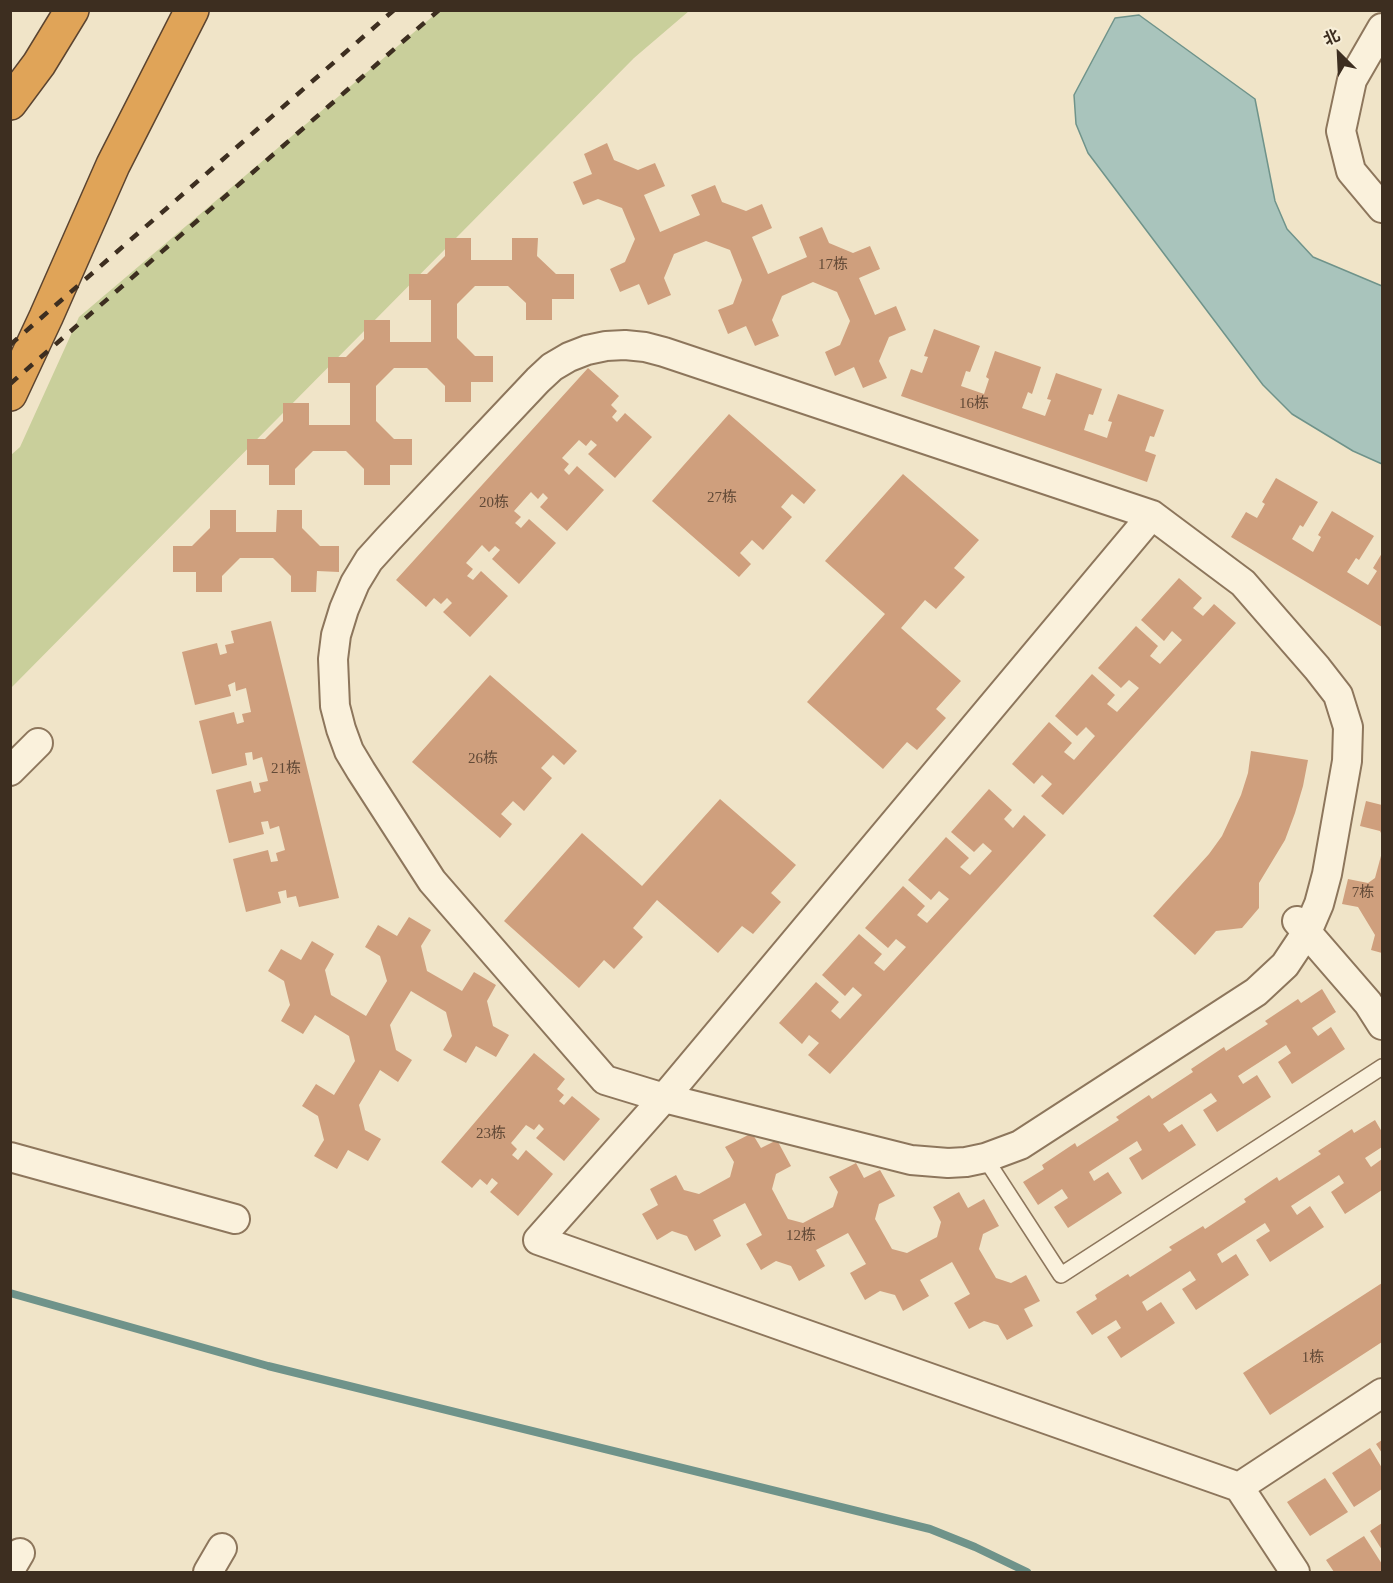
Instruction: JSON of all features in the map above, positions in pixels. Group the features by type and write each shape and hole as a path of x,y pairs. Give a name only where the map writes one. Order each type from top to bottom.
{"highway":[{"path":"10,103 39,64 72,10"},
{"path":"10,394 112,165 192,10"}],"street":[{"path":"1382,208 1351,171 1341,131 1352,80 1374,63 1383,28"},
{"path":"606,346 645,347 664,352 1152,515 1243,583 1338,695 1348,727 1347,761 1327,874 1319,904 1302,927 1285,965 1256,992 1020,1144 985,1158 948,1163 911,1160 664,1098 605,1080 432,881 349,751 335,706 333,659 336,635 344,609 355,583 369,560 552,367 569,357 606,346"},
{"path":"1152,515 664,1098 538,1240 1239,1487 1295,1572"},
{"path":"10,771 38,743"},
{"path":"1302,927 1368,1003 1383,1025"},
{"path":"10,1158 235,1219"},
{"path":"1239,1487 1383,1393"},
{"path":"208,1572 222,1548"}],"lane":[{"path":"985,1158 1061,1275 1383,1067"}],"green space":[{"path":"439,11 689,11 634,58 11,688 11,455 20,447 79,317"}],"water":[{"path":"1139,15 1255,99 1275,201 1287,229 1313,257 1382,286 1382,464 1353,451 1292,414 1263,385 1088,153 1076,124 1074,95 1115,18"}],"building":[{"path":"607,143 614,160 638,170 655,163 665,186 644,195 660,232 700,215 691,195 715,185 722,202 746,211 762,204 772,228 752,237 768,274 807,257 799,237 822,227 829,243 853,253 870,246 880,269 859,278 875,315 896,306 906,330 889,337 879,361 887,378 863,388 854,367 835,376 825,352 840,345 850,321 837,292 813,282 782,296 772,320 779,336 755,346 746,326 728,334 718,310 733,304 742,280 730,250 706,241 674,254 664,278 671,295 648,305 639,284 620,292 610,269 625,262 635,239 622,208 598,199 583,205 573,182 592,174 584,154"},
{"path":"445,238 471,238 471,260 512,260 512,238 538,238 537,256 556,274 574,274 574,299 552,299 552,320 526,320 526,303 508,286 475,286 457,304 457,338 475,356 493,356 493,382 471,382 471,402 445,402 445,386 427,368 394,368 376,386 376,421 394,439 412,439 412,465 390,465 390,485 364,485 364,469 346,451 313,451 295,469 295,485 269,485 269,465 247,465 247,439 265,439 283,421 283,403 309,403 309,425 350,425 350,383 328,383 328,357 346,357 364,339 364,320 390,320 390,342 431,342 431,300 409,300 409,274 427,274 445,256"},
{"path":"934,329 980,346 970,372 966,371 961,386 984,394 989,379 986,377 995,351 1041,367 1032,394 1028,392 1022,408 1045,416 1051,400 1047,399 1056,373 1102,389 1093,415 1089,414 1084,430 1107,438 1112,422 1108,421 1118,394 1164,410 1154,437 1150,436 1145,451 1156,455 1147,482 901,396 911,369 922,373 928,357 924,356"},
{"path":"588,368 619,396 611,405 617,411 612,417 617,422 625,413 652,437 615,478 588,454 597,445 591,440 586,446 579,440 562,458 569,464 564,470 569,475 577,466 604,490 567,531 540,507 548,498 543,493 538,499 531,492 514,511 521,517 515,523 521,528 529,519 556,543 519,584 492,559 500,550 495,546 489,552 482,545 466,563 473,569 467,576 473,580 481,571 508,596 470,637 443,612 452,603 447,598 441,604 434,598 426,607 396,580"},
{"path":"729,414 816,490 804,504 792,494 781,507 792,517 763,550 752,540 740,553 751,564 739,577 652,501"},
{"path":"903,474 979,540 954,568 965,577 936,609 925,600 901,628 961,681 936,709 946,718 917,750 907,742 883,769 807,702 885,614 825,561"},
{"path":"1276,478 1318,502 1303,527 1300,525 1292,539 1313,552 1321,537 1318,535 1332,511 1374,536 1359,560 1356,558 1347,572 1368,585 1377,571 1373,568 1382,553 1382,627 1231,537 1246,512 1257,518 1265,504 1262,502"},
{"path":"210,510 236,510 236,532 276,532 277,510 302,510 302,528 320,546 339,546 339,572 317,571 316,592 291,592 291,576 273,558 240,558 222,576 222,592 196,592 196,572 173,572 173,546 192,546 210,528"},
{"path":"1179,578 1202,598 1193,608 1203,616 1214,604 1236,623 1063,815 1041,796 1052,784 1042,775 1034,784 1012,764 1049,722 1072,743 1064,752 1074,760 1095,736 1086,727 1077,736 1055,716 1092,674 1115,695 1107,704 1117,712 1139,688 1129,680 1121,688 1098,668 1136,626 1158,646 1150,656 1160,664 1182,640 1172,631 1164,641 1141,620"},
{"path":"271,621 339,898 299,907 296,896 287,898 286,890 278,892 281,903 246,912 233,859 268,850 271,862 278,861 276,853 285,850 279,826 270,829 268,821 261,822 264,834 229,843 216,790 251,781 254,793 261,791 259,783 268,781 262,757 253,760 252,752 245,753 247,765 212,774 199,721 234,712 237,724 244,722 242,714 251,712 246,688 236,691 235,682 228,685 231,696 195,705 182,652 217,643 220,655 227,653 225,645 234,643 231,631"},
{"path":"490,675 577,751 564,765 553,755 541,768 552,778 524,811 513,801 501,814 512,824 500,838 412,762"},
{"path":"1251,751 1308,760 1303,786 1285,840 1259,883 1259,908 1242,928 1216,931 1195,955 1153,916 1209,854 1222,836 1241,795 1248,773"},
{"path":"989,789 1012,810 1004,819 1013,828 1024,815 1046,835 830,1074 808,1055 819,1043 809,1035 802,1044 779,1023 816,982 839,1002 831,1011 840,1019 862,995 853,987 845,996 822,975 859,934 882,954 874,963 884,971 906,947 896,939 888,948 865,928 903,886 925,906 917,915 927,923 949,899 939,891 931,900 908,880 946,837 969,858 960,867 970,875 992,851 983,843 974,852 951,832"},
{"path":"720,799 796,865 771,893 781,902 753,934 742,926 718,953 657,900 633,928 643,937 614,969 604,960 579,988 504,921 582,833 642,886"},
{"path":"1366,801 1382,805 1382,835 1380,831 1360,826"},
{"path":"1382,852 1382,953 1371,950 1375,935 1358,907 1342,904 1348,879 1368,883 1375,878"},
{"path":"409,917 431,930 421,946 427,971 462,991 474,972 496,985 487,1001 493,1026 509,1035 496,1057 476,1046 466,1063 443,1050 452,1036 446,1012 411,991 390,1025 396,1050 412,1060 398,1082 380,1070 359,1105 365,1130 381,1139 368,1161 348,1150 337,1169 314,1156 324,1140 318,1116 302,1106 316,1084 334,1095 355,1061 349,1036 315,1015 303,1034 281,1021 290,1005 284,981 268,971 281,949 301,960 312,941 334,954 325,970 331,995 366,1016 387,981 380,956 365,947 378,925 397,936"},
{"path":"1322,989 1336,1012 1312,1028 1318,1036 1331,1027 1345,1049 1292,1084 1278,1062 1291,1053 1286,1045 1238,1076 1243,1084 1257,1075 1271,1097 1217,1132 1203,1110 1217,1101 1211,1093 1163,1124 1169,1132 1182,1124 1196,1145 1142,1180 1129,1158 1142,1150 1137,1141 1089,1172 1094,1181 1108,1172 1122,1193 1068,1228 1054,1207 1068,1198 1062,1189 1038,1205 1023,1182 1044,1169 1042,1165 1075,1143 1077,1147 1119,1120 1116,1117 1149,1095 1152,1099 1193,1072 1191,1069 1224,1047 1226,1051 1268,1024 1265,1021 1298,999 1301,1003"},
{"path":"534,1053 565,1079 557,1089 564,1095 559,1101 564,1105 572,1096 600,1119 564,1161 536,1138 544,1129 539,1124 534,1130 526,1125 511,1143 517,1149 512,1155 518,1160 526,1150 553,1174 518,1216 490,1192 498,1183 492,1178 487,1185 480,1179 472,1188 441,1162"},
{"path":"1375,1120 1382,1132 1382,1147 1365,1158 1371,1167 1382,1159 1382,1190 1345,1214 1331,1192 1344,1183 1339,1175 1291,1206 1297,1215 1310,1206 1324,1227 1270,1262 1256,1240 1270,1231 1265,1223 1217,1254 1222,1263 1236,1254 1249,1275 1196,1310 1182,1289 1196,1280 1190,1271 1142,1302 1147,1311 1161,1302 1175,1323 1121,1358 1107,1337 1121,1328 1116,1320 1092,1335 1076,1312 1097,1299 1095,1295 1128,1274 1130,1277 1172,1250 1169,1247 1203,1226 1205,1229 1246,1202 1244,1199 1277,1177 1279,1181 1321,1154 1318,1151 1352,1129 1354,1133"},
{"path":"752,1133 761,1148 777,1140 791,1166 776,1174 772,1189 788,1219 803,1223 833,1207 838,1192 829,1177 856,1163 864,1178 880,1170 895,1196 879,1204 875,1219 892,1249 907,1253 937,1237 941,1222 933,1207 959,1192 968,1208 984,1199 999,1226 983,1234 979,1249 996,1278 1011,1283 1026,1275 1040,1301 1024,1309 1033,1326 1007,1340 998,1325 984,1321 969,1329 954,1303 970,1294 952,1262 920,1280 929,1296 903,1311 895,1295 880,1291 865,1300 850,1273 866,1264 848,1233 816,1250 825,1266 799,1281 791,1266 776,1261 761,1270 746,1244 762,1235 745,1203 713,1220 721,1236 695,1251 687,1236 672,1231 657,1240 642,1214 658,1205 650,1189 676,1175 684,1190 699,1194 730,1177 734,1162 725,1147"},
{"path":"1382,1283 1382,1342 1270,1415 1243,1373"},
{"path":"1382,1440 1382,1453 1376,1444"},
{"path":"1370,1448 1382,1468 1382,1489 1354,1507 1332,1473"},
{"path":"1325,1478 1348,1512 1310,1536 1287,1502"},
{"path":"1382,1523 1382,1550 1370,1531"},
{"path":"1364,1536 1382,1564 1382,1572 1334,1572 1326,1560"}],"waterway":[{"path":"10,1293 268,1366 930,1529 1027,1572"}],"railway":[{"path":"10,345 394,10"},
{"path":"10,384 439,10"}]}
